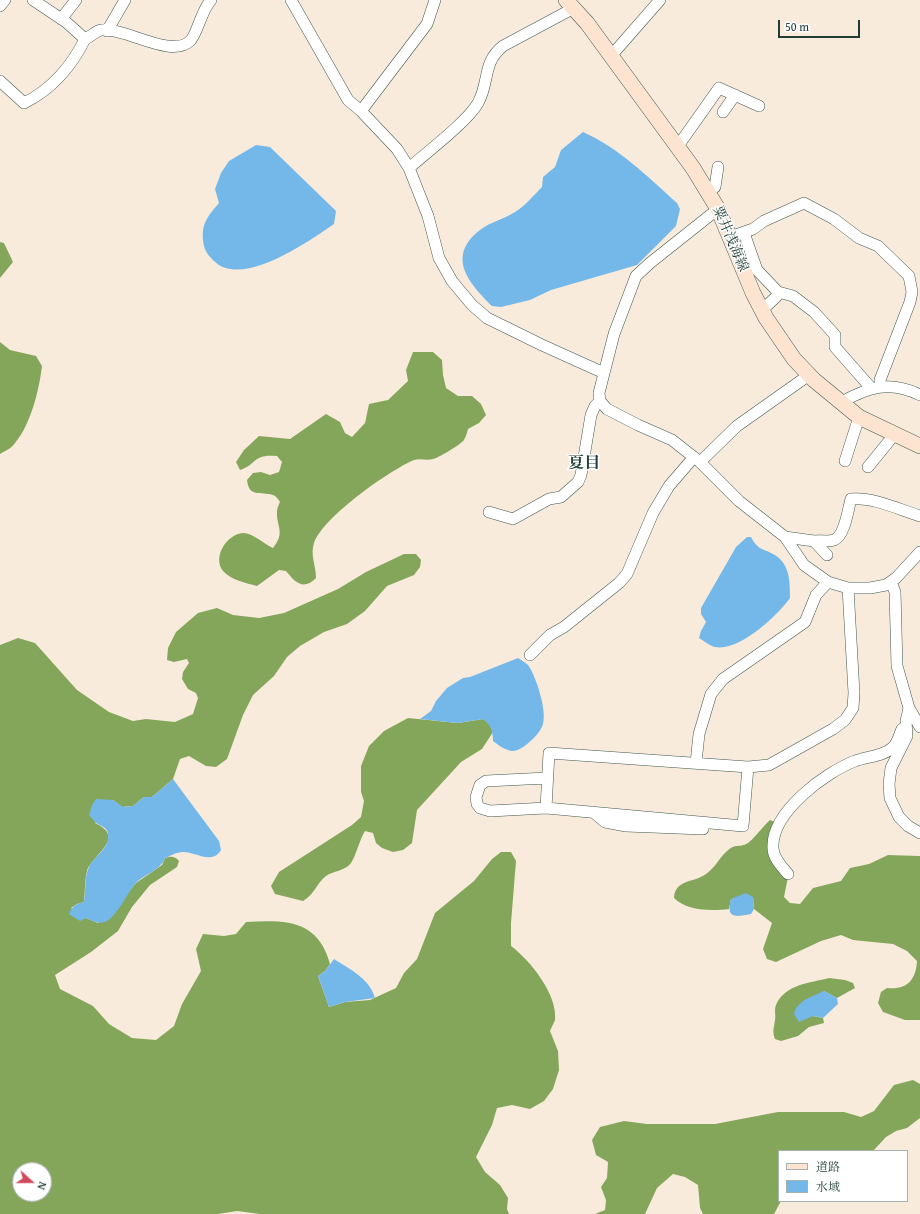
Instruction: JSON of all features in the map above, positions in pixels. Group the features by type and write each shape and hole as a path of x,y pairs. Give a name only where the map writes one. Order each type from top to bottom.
{"main road":[{"name":"粟井浅海線","path":"570,4 587,23 678,146 708,191 718,209 737,235 762,310 779,339 809,375 840,403 859,417 894,435 920,446"}],"street":[{"path":"0,6 5,0"},
{"path":"34,0 61,18 85,39"},
{"path":"61,18 76,0"},
{"path":"107,31 124,0"},
{"path":"0,81 24,103 38,97 54,83 79,51 85,39 100,30 172,47 182,46 191,40 201,15 211,0"},
{"path":"290,0 348,100 361,111 397,148 409,168 428,216 439,258 452,281 472,306 487,318 604,373"},
{"path":"361,111 427,24 436,0"},
{"path":"611,56 660,0"},
{"path":"409,168 467,116 478,103 482,93 489,63 494,53 570,4"},
{"path":"678,146 719,88 759,106"},
{"path":"723,112 735,95"},
{"path":"708,191 715,187 718,167"},
{"path":"804,204 834,219 859,238 878,246 909,276 912,292 910,302 876,387 835,347 835,335 814,312 793,296 778,292 757,270 737,235 764,221 804,204"},
{"path":"718,209 650,263 636,276 614,334 599,393 600,402 607,409 638,426 672,440 697,460 740,501 785,537 804,565 828,582 848,588 870,588 886,585 891,582 920,552"},
{"path":"762,310 776,297 778,292"},
{"path":"530,655 550,635 564,627 619,583 627,574 653,514 669,486 737,426 809,375"},
{"path":"840,403 861,391 876,387 906,388 920,395"},
{"path":"489,512 513,519 549,499 561,497 578,482 581,475 591,415 595,406 600,402"},
{"path":"845,461 859,417"},
{"path":"868,467 894,435"},
{"path":"785,537 814,540 834,540 839,536 846,522 850,498 871,500 920,516"},
{"path":"814,540 826,555"},
{"path":"696,763 699,734 711,694 723,679 805,622 816,595 828,582"},
{"path":"891,582 895,592 897,666 909,708 920,728"},
{"path":"546,808 549,753 748,767 769,765 786,757 833,729 845,720 853,708 854,694 848,588"},
{"path":"788,874 778,863 773,849 774,834 781,820 792,806 814,785 836,770 856,760 882,754 893,748 906,721 909,708"},
{"path":"906,721 907,736 891,768 889,784 890,798 899,817 908,826 920,834"},
{"path":"547,778 486,781 480,785 476,797 477,804 480,808 490,812 546,808 743,826 748,767"}],"green space":[{"path":"0,242 4,243 13,262 0,278"},
{"path":"0,342 10,350 36,356 42,366 39,385 26,426 14,445 0,454"},
{"path":"413,352 433,352 442,360 446,388 458,396 472,396 481,404 486,415 479,423 468,429 462,442 431,460 416,459 403,465 358,496 330,520 320,532 314,543 313,556 316,578 311,582 307,584 300,584 286,571 279,570 257,586 239,581 226,574 220,565 219,559 223,547 232,537 237,534 247,533 273,548 279,538 280,533 277,511 280,502 273,495 253,492 248,486 247,480 253,473 261,472 270,475 279,472 282,462 277,456 263,456 246,468 240,470 236,462 244,450 259,436 290,439 326,414 340,422 345,433 352,437 365,423 369,404 388,400 408,381 406,370"},
{"path":"404,554 416,554 421,560 420,567 414,575 387,586 365,611 347,624 324,632 300,646 287,657 274,676 253,695 243,715 227,759 216,767 206,766 189,756 180,759 173,779 152,797 144,797 133,806 122,807 113,800 95,823 104,829 108,834 108,840 87,871 84,902 71,908 86,918 98,923 121,905 125,896 136,883 162,865 165,858 173,857 179,861 177,867 150,885 132,907 118,931 91,952 55,975 60,989 93,1006 109,1024 132,1038 156,1040 174,1026 182,1004 201,971 196,949 203,934 224,936 236,934 246,922 274,921 298,925 308,930 317,938 325,949 330,964 325,971 318,976 329,1007 345,1002 370,1000 396,988 404,973 417,959 435,913 474,881 492,859 501,852 511,852 516,861 511,923 511,946 534,969 552,1000 555,1010 555,1020 550,1031 558,1051 559,1070 553,1089 544,1101 530,1109 512,1105 497,1108 492,1125 476,1157 485,1172 500,1185 508,1198 507,1209 509,1214 260,1214 237,1211 218,1214 0,1214 0,645 18,638 35,643 77,690 109,712 133,721 146,719 175,722 193,714 198,698 196,693 188,689 182,679 183,672 189,663 187,659 174,662 167,660 168,648 176,632 198,613 217,608 233,615 259,618 284,613 338,589 366,572"},
{"path":"408,718 458,723 483,719 490,724 493,732 482,749 461,762 417,810 412,843 403,850 393,852 382,848 376,843 373,833 365,831 351,863 346,868 326,876 313,892 303,901 275,894 271,886 279,872 352,825 361,817 364,801 361,792 361,766 369,746 384,731"},
{"path":"770,820 780,824 774,850 788,877 784,897 790,903 800,904 813,888 841,881 850,868 869,864 888,855 920,856 920,1020 905,1020 883,1012 878,1003 881,992 887,988 905,985 915,974 917,961 907,951 893,944 853,940 841,935 821,941 776,962 767,959 763,949 772,923 754,909 753,897 731,899 729,909 715,910 692,908 674,898 675,892 681,884 706,874 727,851 735,846 748,843"},
{"path":"829,978 845,980 853,983 855,988 837,998 824,991 813,1016 823,1018 824,1023 809,1027 798,1036 781,1041 775,1039 773,1032 775,1008 780,998 785,993 806,983"},
{"path":"913,1080 920,1084 920,1118 907,1128 896,1131 886,1137 874,1150 778,1150 778,1202 780,1202 774,1214 703,1214 700,1208 698,1185 685,1177 673,1174 657,1188 645,1214 595,1214 605,1210 606,1200 601,1187 607,1178 608,1162 596,1155 592,1140 600,1127 624,1121 647,1124 715,1124 778,1112 844,1112 861,1117 874,1111 894,1085"}],"water":[{"path":"583,132 621,154 677,203 680,209 676,226 637,265 551,290 530,300 501,307 492,306 469,279 463,260 464,250 470,240 480,230 522,207 542,187 543,177 555,167 561,150"},
{"path":"256,145 270,147 336,211 334,224 292,251 258,266 241,269 226,268 214,261 207,253 203,239 205,223 207,218 219,203 215,189 221,173 229,161"},
{"path":"747,537 751,537 758,547 773,554 783,562 788,573 790,598 777,614 757,631 735,644 725,647 715,647 699,638 706,622 701,614 701,608 736,547"},
{"path":"518,658 528,665 531,670 540,693 544,718 542,728 526,745 512,751 495,743 493,741 491,728 483,719 458,723 420,719 431,711 436,701 447,688 463,678 470,677"},
{"path":"173,779 219,841 221,850 213,857 204,857 183,852 176,853 165,858 156,869 135,884 119,909 107,921 102,923 86,918 80,921 69,914 71,909 84,902 88,869 105,847 108,839 106,829 95,822 89,815 92,805 96,799 113,800 123,807 133,806 144,797 152,797"},
{"path":"746,893 753,897 754,909 751,914 740,916 733,915 730,910 731,899"},
{"path":"334,959 359,975 369,985 375,998 345,1002 329,1007 318,976 325,971"},
{"path":"824,991 837,998 838,1004 823,1018 813,1016 799,1022 794,1014 799,1005"}],"district":[{"name":"夏目","path":"584,464"}]}
